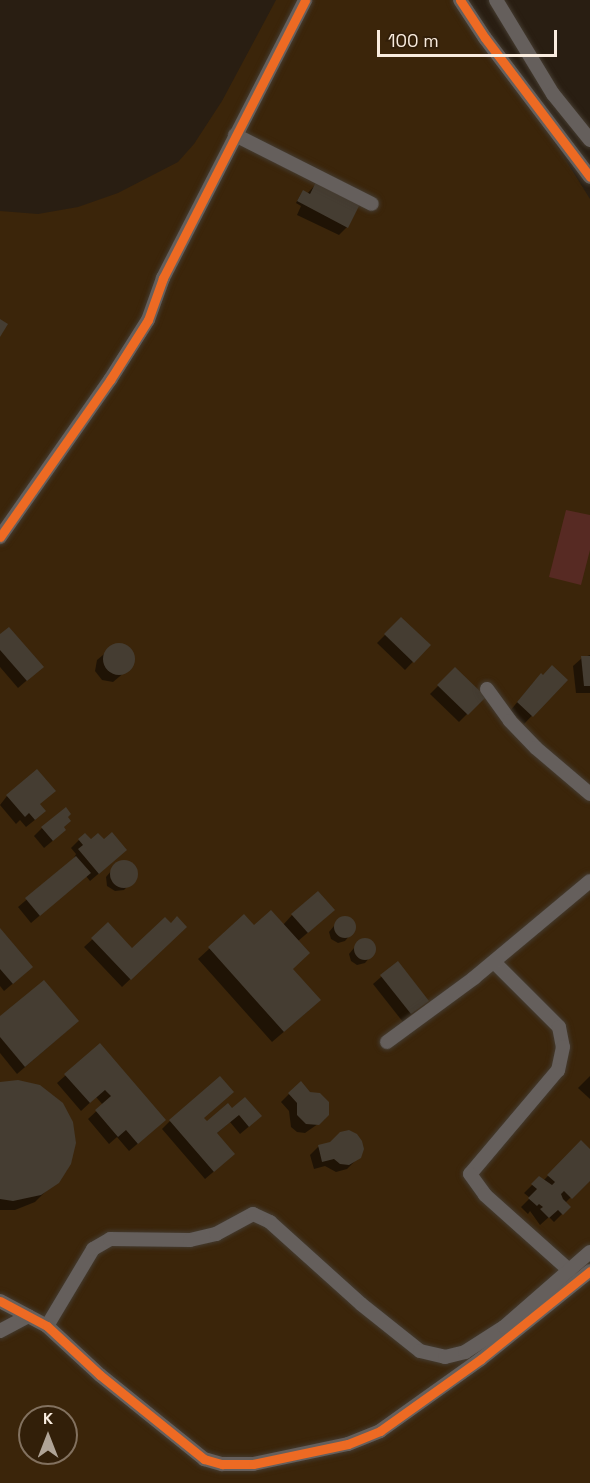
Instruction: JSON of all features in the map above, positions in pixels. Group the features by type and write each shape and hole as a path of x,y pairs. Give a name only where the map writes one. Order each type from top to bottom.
{"street":[{"path":"0,537 110,380 148,320 163,278 305,0"},
{"path":"460,0 485,38 590,177"},
{"path":"496,0 553,94 590,140"},
{"path":"235,135 372,204"},
{"path":"486,689 510,721 536,748 590,795"},
{"path":"387,1042 494,962 590,881"},
{"path":"494,962 559,1027 563,1047 558,1070 470,1174 485,1194 569,1270"},
{"path":"47,1326 93,1249 110,1239 190,1240 216,1234 253,1214 270,1222 361,1304 420,1351 445,1357 465,1352 504,1327 590,1251"},
{"path":"0,1301 47,1326 100,1375 204,1459 222,1464 253,1464 348,1444 380,1431 482,1359 590,1271"},
{"path":"0,1331 28,1316"}],"shaded area":[{"path":"276,0 466,0 590,199 590,1483 0,1483 0,211 38,214 78,207 118,193 178,162 194,144 222,101"},
{"path":"566,510 590,515 590,550 581,585 549,577"}],"building":[{"path":"316,182 360,204 348,228 297,201 303,190 310,194"},
{"path":"0,319 8,324 0,337"},
{"path":"401,617 431,645 414,663 384,634"},
{"path":"9,627 44,667 27,681 0,650 0,634"},
{"path":"119,643 130,648 135,659 130,670 119,675 108,670 103,659 108,648"},
{"path":"581,656 590,656 590,686 584,686"},
{"path":"552,665 568,680 533,717 517,702 541,673 543,675"},
{"path":"455,667 486,697 468,715 437,685"},
{"path":"37,769 56,791 40,804 46,811 35,820 29,813 25,817 6,795"},
{"path":"66,807 71,814 68,817 71,821 64,827 66,830 53,841 41,827"},
{"path":"112,832 127,850 99,874 78,849 83,845 78,839 85,833 91,839 98,833 104,839"},
{"path":"76,856 91,873 40,916 25,898"},
{"path":"124,860 134,864 138,874 134,884 124,888 114,884 110,874 114,864"},
{"path":"318,891 335,910 308,933 291,914"},
{"path":"271,910 310,953 293,969 321,1000 284,1032 208,947 244,914 254,925"},
{"path":"177,916 187,927 131,980 91,938 108,922 132,948 165,917 171,923"},
{"path":"341,916 349,916 356,923 356,931 349,938 341,938 334,931 334,923"},
{"path":"0,928 33,967 13,984 0,969"},
{"path":"361,938 369,938 376,945 376,953 369,960 361,960 354,953 354,945"},
{"path":"398,961 429,1001 411,1014 380,975"},
{"path":"44,980 79,1021 25,1067 0,1037 0,1016"},
{"path":"100,1043 166,1120 138,1144 126,1130 118,1137 95,1110 111,1096 105,1090 90,1103 64,1074"},
{"path":"220,1076 234,1092 204,1118 207,1121 228,1103 232,1108 245,1097 262,1116 249,1127 239,1115 217,1133 235,1154 214,1172 169,1120"},
{"path":"18,1080 40,1085 63,1103 73,1122 76,1143 71,1164 59,1183 41,1195 13,1201 0,1199 0,1082"},
{"path":"301,1081 310,1092 320,1093 329,1102 329,1115 319,1125 306,1124 297,1115 297,1103 288,1093"},
{"path":"349,1130 357,1134 362,1141 364,1149 361,1158 349,1165 340,1164 334,1159 322,1162 318,1145 330,1142 340,1132"},
{"path":"581,1140 590,1149 590,1181 572,1199 564,1191 561,1194 563,1199 571,1207 563,1215 558,1210 549,1218 540,1209 543,1207 539,1204 537,1206 528,1198 537,1189 531,1184 539,1176 552,1185 555,1182 547,1175"}],"cycle path":[{"path":"0,537 110,380 148,320 163,278 305,0"},
{"path":"460,0 485,38 590,177"},
{"path":"0,1301 47,1326 100,1375 204,1459 222,1464 253,1464 348,1444 380,1431 481,1359 590,1271"}]}
